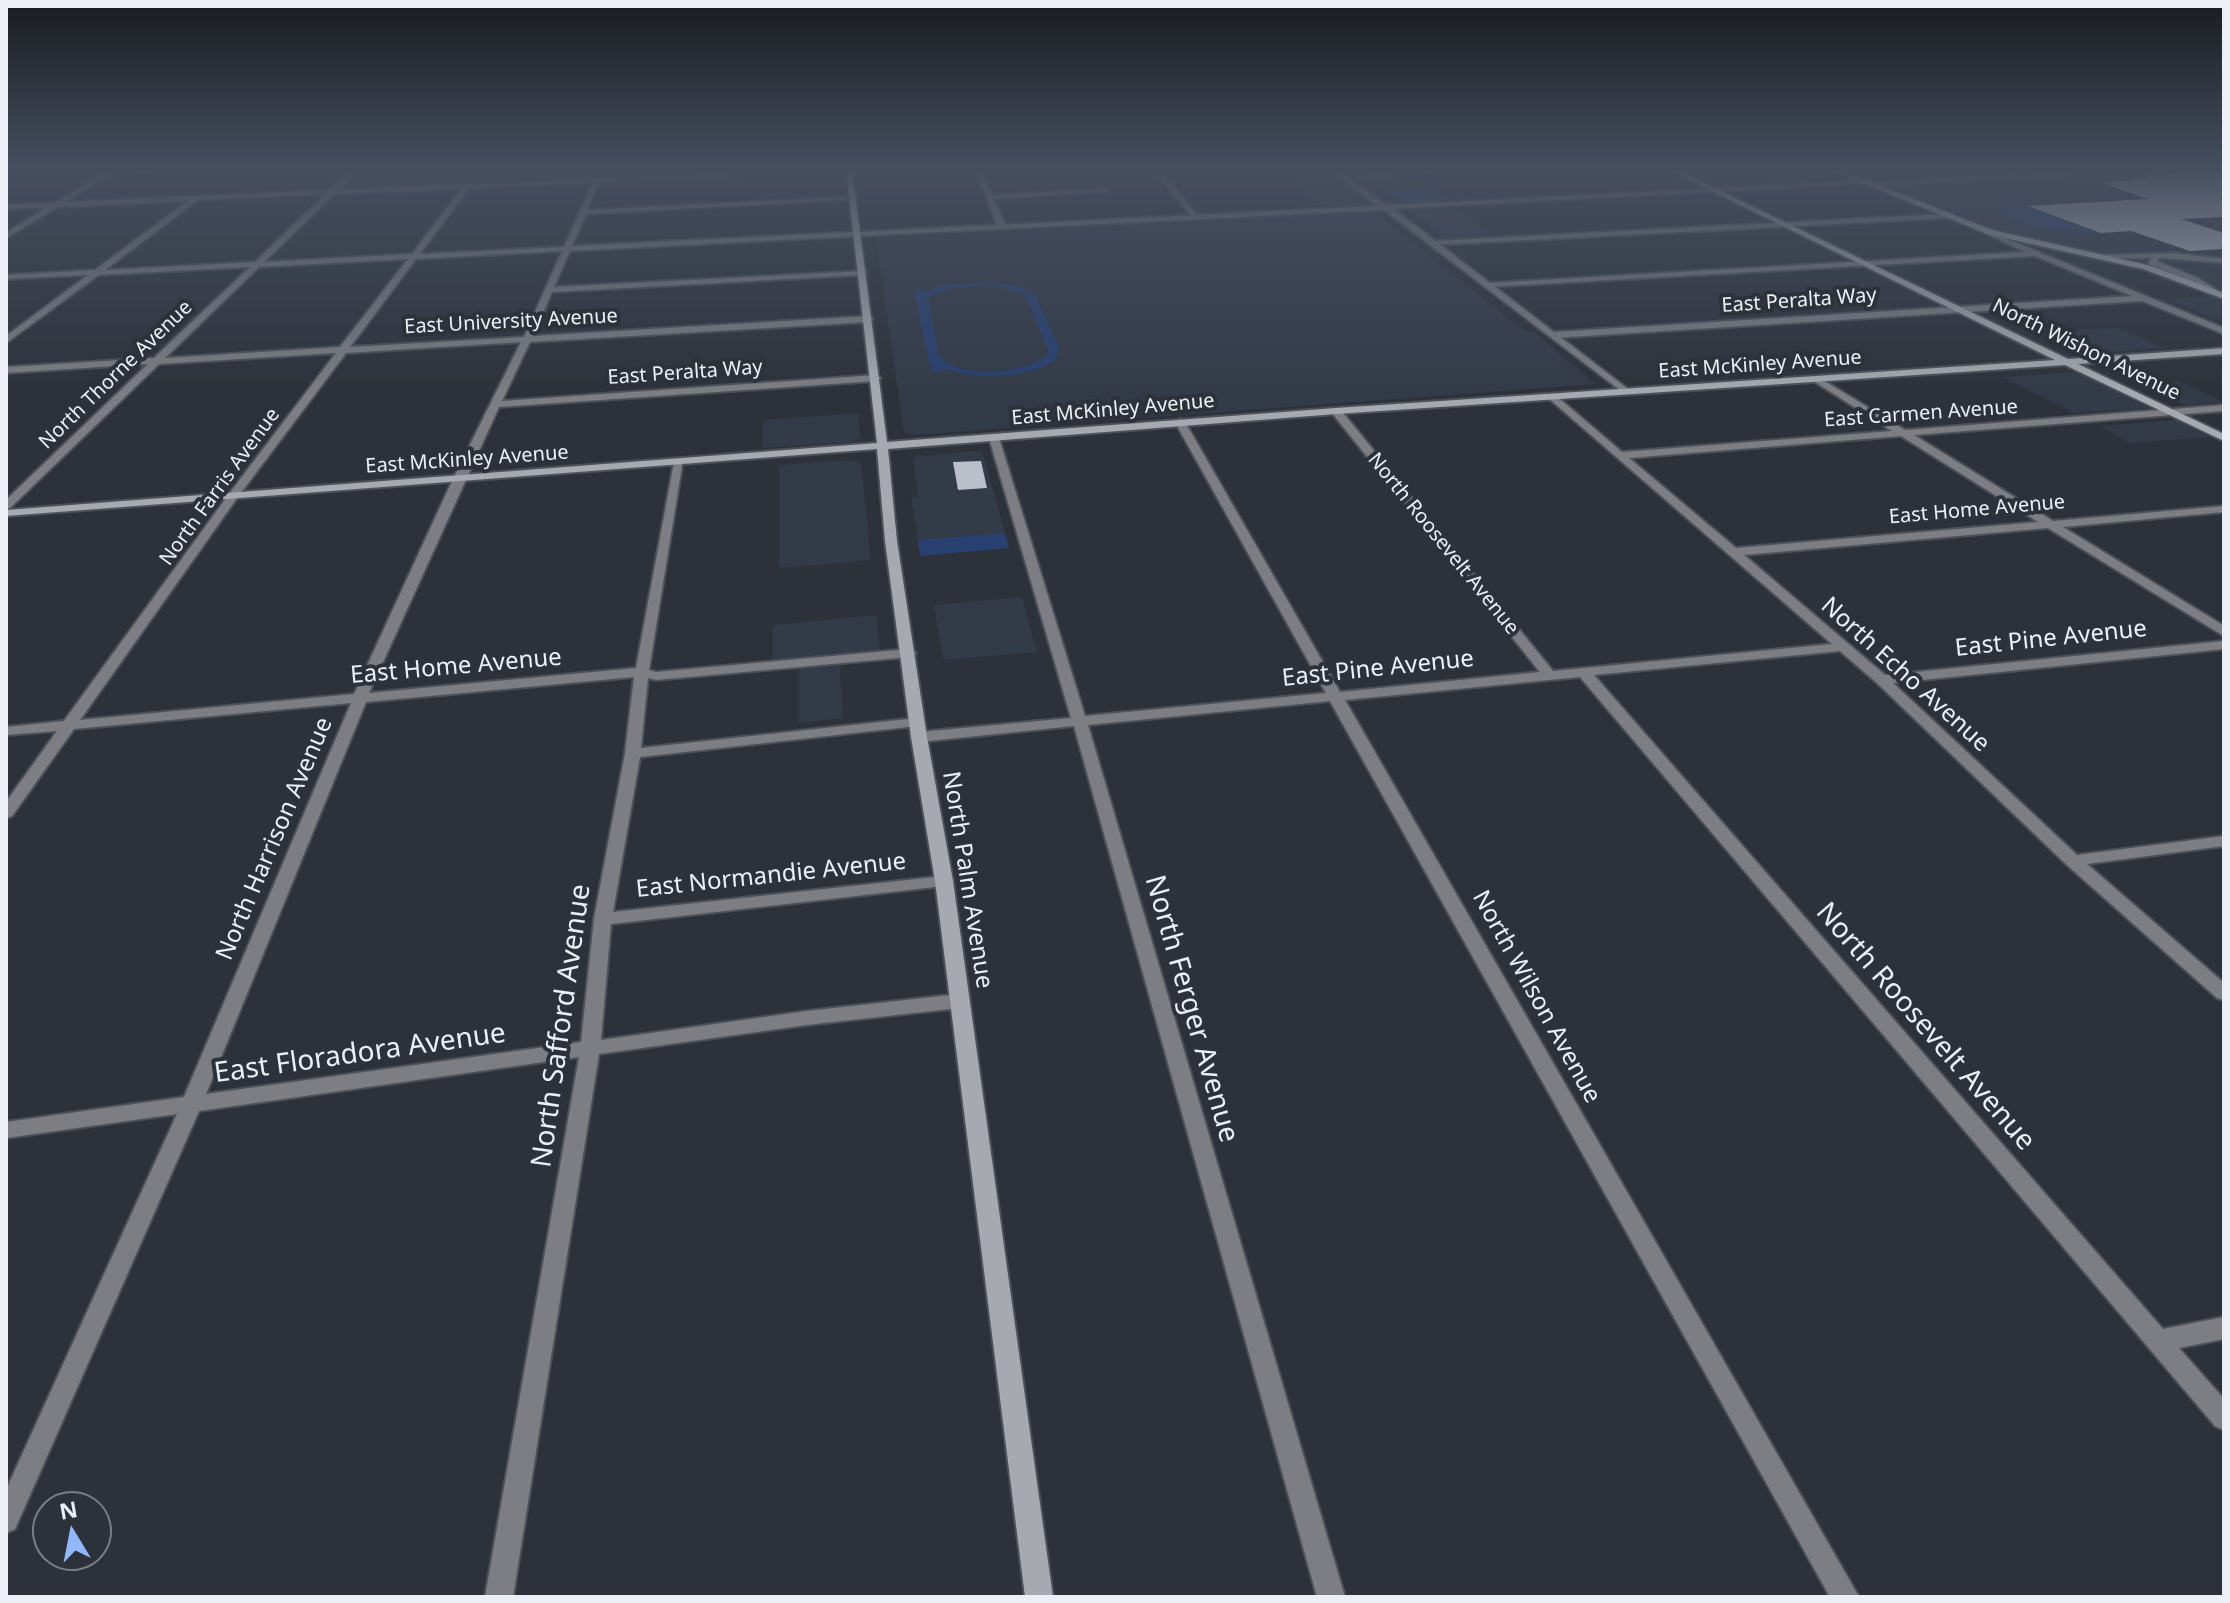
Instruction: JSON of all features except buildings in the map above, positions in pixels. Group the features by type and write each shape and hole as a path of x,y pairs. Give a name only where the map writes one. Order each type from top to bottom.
{"main road":[{"name":"North Palm Avenue","path":"859,245 891,541 918,730 944,881 1039,1597"},
{"name":"North Wishon Avenue","path":"1828,245 2224,438"},
{"path":"2047,245 2145,267 2224,296"},
{"name":"East McKinley Avenue","path":"6,513 1180,422 2224,351"}],"street":[{"path":"6,340 134,245"},
{"name":"North Thorne Avenue","path":"6,506 277,245"},
{"name":"North Farris Avenue","path":"6,813 233,496 424,245"},
{"name":"North Harrison Avenue","path":"6,1520 191,1106 360,698 570,245"},
{"path":"6,277 649,245"},
{"path":"1436,245 1625,391"},
{"path":"2013,245 2224,331"},
{"path":"1488,285 2035,254"},
{"path":"2101,257 2192,257 2224,261"},
{"path":"2192,257 2151,260 2214,292"},
{"path":"548,290 863,273"},
{"name":"East Peralta Way","path":"1553,335 2144,298"},
{"name":"East University Avenue","path":"6,370 869,319"},
{"name":"East Peralta Way","path":"496,404 876,378"},
{"path":"1818,380 2224,632"},
{"name":"North Echo Avenue","path":"1551,396 1882,680 2073,861 2224,993"},
{"name":"East Carmen Avenue","path":"1620,455 2224,408"},
{"name":"North Roosevelt Avenue","path":"1336,411 1550,676"},
{"name":"North Wilson Avenue","path":"1180,422 1845,1597"},
{"name":"North Ferger Avenue","path":"994,438 1080,723 1331,1597"},
{"name":"North Safford Avenue","path":"499,1597 590,1050 603,919 679,462"},
{"name":"East Home Avenue","path":"1734,552 2224,509"},
{"name":"East Pine Avenue","path":"1882,680 2224,645"},
{"name":"East Pine Avenue","path":"633,753 918,730 1080,723 1843,647"},
{"name":"East Home Avenue","path":"6,731 642,672 656,676 909,653"},
{"name":"North Roosevelt Avenue","path":"1584,673 2224,1418"},
{"path":"2073,861 2224,841"},
{"name":"East Normandie Avenue","path":"603,919 944,881"},
{"name":"East Floradora Avenue","path":"6,1130 807,1018 959,1001"},
{"path":"2159,1341 2224,1328"}],"shaded area":[{"path":"877,245 1416,245 1525,332 1534,332 1596,384 913,435 904,433"},
{"path":"2065,245 2224,245 2224,290 2130,258"},
{"path":"980,282 1014,285 1035,294 1059,348 1055,360 1043,367 1000,376 942,368 942,372 931,372 914,290 924,289 925,292 945,285","holes":["995,285 1025,295 1048,349 1047,355 1024,367 992,372 960,368 939,355 928,298 950,288"]},
{"path":"2224,298 2224,322 2166,299"},
{"path":"2119,328 2164,348 2108,352 2065,331"},
{"path":"2131,366 2167,382 2181,382 2224,402 2184,405 2106,368"},
{"path":"2076,372 2149,408 2074,413 2003,377"},
{"path":"858,413 860,438 852,442 762,448 763,420"},
{"path":"2176,420 2209,437 2130,443 2099,426"},
{"path":"982,450 1005,533 918,540 911,498 918,497 913,457"},
{"path":"852,460 861,463 871,560 779,568 779,465"},
{"path":"1005,533 1009,548 920,556 918,540"},
{"path":"1022,597 1037,652 943,660 934,605"},
{"path":"876,615 880,650 773,660 773,625"},
{"path":"840,665 843,718 799,723 799,669"}]}
